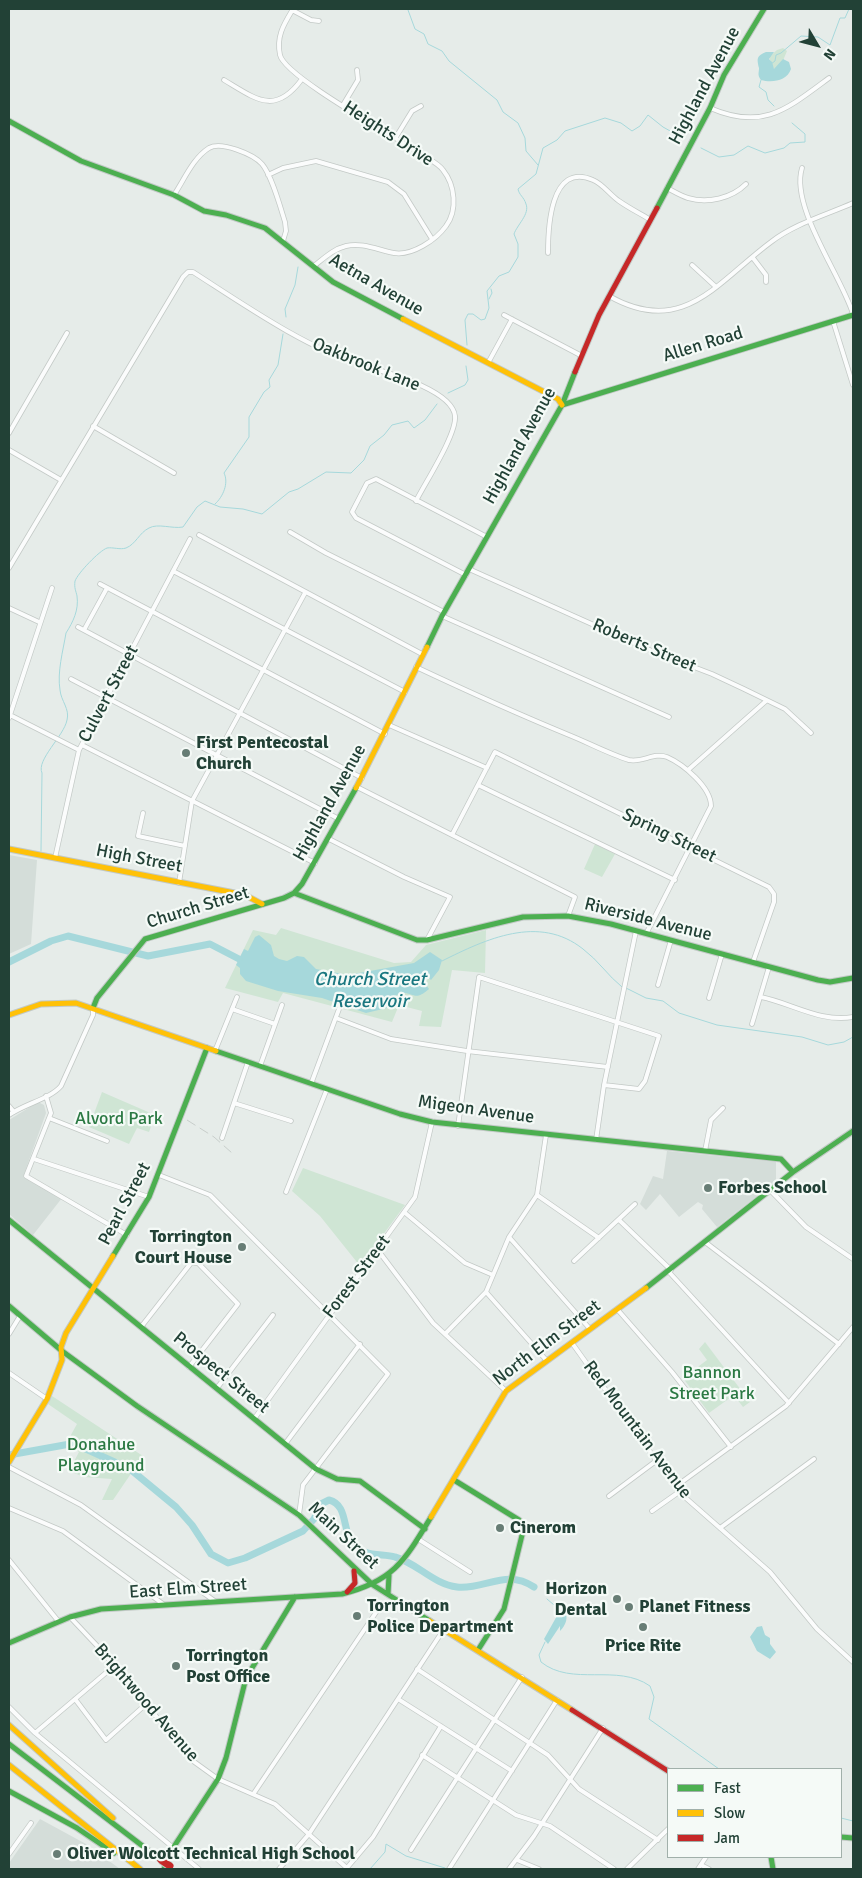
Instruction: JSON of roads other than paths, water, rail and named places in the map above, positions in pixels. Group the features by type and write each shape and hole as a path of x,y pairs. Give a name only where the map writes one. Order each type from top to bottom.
{"main road":[{"name":"Highland Avenue","path":"294,893 315,863 340,819 385,734 422,654 443,614 562,405 609,296 710,108 724,75 764,9"},
{"name":"Aetna Avenue","path":"9,122 81,161 174,195 204,211 254,223 283,240 333,282 558,399 562,405"},
{"name":"Allen Road","path":"562,405 853,314"},
{"name":"High Street","path":"9,849 245,895 254,898 262,904"},
{"name":"Riverside Avenue","path":"294,893 407,937 427,940 523,917 568,916 589,918 830,982 853,978"},
{"name":"Church Street","path":"93,1008 97,998 145,939 294,893"},
{"name":"Migeon Avenue","path":"9,1015 24,1007 47,1003 76,1003 328,1090 432,1122 781,1159 794,1172"},
{"name":"Pearl Street","path":"9,1461 47,1399 62,1360 64,1339 150,1197 207,1048"},
{"path":"794,1172 853,1131"},
{"name":"North Elm Street","path":"373,1585 398,1568 407,1556 425,1529 494,1407 506,1390 670,1271 794,1172"},
{"name":"Prospect Street","path":"9,1220 316,1469 337,1479 360,1481 425,1529"},
{"name":"Main Street","path":"9,1306 62,1351 137,1406 300,1515 354,1571 373,1585 603,1728 667,1770"},
{"path":"454,1480 520,1520 523,1524 523,1535 504,1609 478,1650"},
{"path":"342,1594 355,1584 356,1577 354,1571"},
{"path":"388,1594 389,1575"},
{"name":"East Elm Street","path":"9,1643 70,1617 101,1609 342,1594 373,1585"},
{"path":"169,1868 173,1848 218,1779 226,1758 246,1678 294,1597"},
{"path":"9,1725 141,1844"},
{"path":"9,1744 141,1844 169,1868"},
{"path":"9,1765 139,1869"},
{"path":"9,1791 77,1828 139,1869"}],"street":[{"path":"292,10 319,22"},
{"name":"Heights Drive","path":"292,10 280,30 280,56 287,67 302,79 396,137 442,169 452,187 454,206 446,226 432,239 414,251 396,254 372,247 346,246 329,254 314,266"},
{"path":"343,105 358,80 358,70"},
{"path":"710,108 736,117 760,118 790,107 828,78"},
{"path":"224,80 256,100 265,102 279,101 294,90 302,79"},
{"path":"396,137 412,111 421,106"},
{"path":"174,195 197,159 210,148 222,145 236,149 262,163 285,222 286,231 283,240"},
{"path":"268,175 283,168 316,161 388,182 404,194 432,239"},
{"path":"802,168 799,182 811,222 853,314"},
{"path":"548,253 554,199 560,188 572,179 592,179 619,201 649,219"},
{"path":"667,188 688,198 702,199 736,194 746,184"},
{"path":"609,296 643,310 667,310 684,307 697,302 771,242 853,203"},
{"path":"753,258 766,275 766,282"},
{"path":"692,265 716,287"},
{"name":"Oakbrook Lane","path":"93,426 182,277 188,272 193,272 326,352 410,381 447,400 456,415 454,429 416,501"},
{"path":"504,315 582,356"},
{"path":"488,363 512,319"},
{"path":"833,321 853,385"},
{"path":"9,432 68,333"},
{"path":"9,568 93,426 174,473"},
{"path":"9,450 61,480"},
{"name":"Roberts Street","path":"416,501 376,479 367,483 352,512 356,518 468,572 652,651 712,674 785,709 811,733"},
{"path":"416,501 487,537"},
{"path":"290,532 326,553 443,614 669,717"},
{"path":"199,534 304,593 422,654"},
{"name":"Culvert Street","path":"55,858 79,750 190,539"},
{"path":"173,571 284,631 405,692"},
{"path":"100,584 385,734"},
{"path":"52,588 39,622 9,717 79,750"},
{"path":"84,630 107,588"},
{"path":"179,883 192,801 304,593"},
{"path":"9,608 39,622"},
{"path":"78,627 362,778"},
{"path":"416,667 517,714 631,760 656,756 665,757 688,770 711,798 708,812 646,934"},
{"path":"71,679 340,819"},
{"path":"688,770 766,701"},
{"path":"389,725 487,768 452,835"},
{"path":"82,745 315,863"},
{"name":"Spring Street","path":"487,768 494,752 690,846 769,887 774,894 774,902 753,962"},
{"path":"478,785 674,880"},
{"path":"358,786 575,897 568,916"},
{"path":"143,813 138,836 185,846"},
{"path":"329,839 404,877 450,897 427,940"},
{"path":"596,1140 604,1086 636,931"},
{"path":"658,985 670,940"},
{"path":"709,998 722,954"},
{"path":"752,1024 769,967"},
{"path":"458,1126 467,1051 479,977 659,1036 645,1081 639,1089 604,1086"},
{"path":"215,1051 237,997"},
{"path":"761,997 809,1013 832,1018 853,1017"},
{"path":"260,1066 282,1004"},
{"name":"Church Street","path":"9,1115 61,1086 93,1015 93,1008"},
{"path":"232,1009 275,1024"},
{"path":"311,1084 339,1010"},
{"path":"336,1018 391,1040 467,1051 608,1067"},
{"path":"222,1138 248,1062"},
{"path":"286,1192 328,1090"},
{"path":"46,1096 51,1110 26,1176 127,1235"},
{"path":"234,1102 291,1121"},
{"path":"9,1106 14,1112"},
{"path":"705,1151 711,1120 723,1108"},
{"path":"49,1118 107,1140"},
{"name":"Forest Street","path":"254,1419 415,1197 432,1122"},
{"path":"445,1334 486,1292 509,1237 537,1195 546,1135"},
{"path":"34,1159 150,1197"},
{"path":"159,1175 210,1194 388,1374 303,1485 300,1515"},
{"path":"771,1191 806,1227 853,1259"},
{"path":"537,1195 599,1238"},
{"path":"574,1261 635,1204"},
{"path":"404,1212 465,1263 493,1275"},
{"path":"619,1220 670,1271 788,1403"},
{"path":"509,1237 590,1329"},
{"path":"705,1242 839,1344"},
{"path":"377,1249 433,1323 506,1390"},
{"path":"140,1327 195,1262 238,1304 189,1367"},
{"path":"486,1292 547,1361"},
{"path":"617,1309 672,1372 731,1447"},
{"path":"217,1388 273,1315"},
{"path":"9,1334 20,1316"},
{"path":"675,1487 788,1403 853,1327"},
{"name":"Red Mountain Avenue","path":"572,1343 679,1492 770,1572 817,1629 853,1662"},
{"path":"285,1444 360,1344"},
{"path":"9,1381 10,1374 47,1399"},
{"path":"720,1528 814,1459"},
{"path":"609,1496 656,1461"},
{"path":"9,1467 81,1505 216,1602"},
{"path":"652,1512 679,1492"},
{"path":"9,1508 63,1531 164,1605"},
{"path":"418,1539 470,1572"},
{"path":"9,1560 59,1622"},
{"path":"254,1794 381,1605"},
{"name":"Brightwood Avenue","path":"70,1617 114,1666 193,1761 218,1779 275,1804 347,1869"},
{"path":"279,1869 309,1834 444,1628"},
{"path":"35,1733 114,1666"},
{"path":"418,1669 530,1742 556,1761 569,1780 579,1789 658,1840"},
{"path":"411,1850 522,1678"},
{"path":"75,1699 106,1740 145,1705"},
{"path":"398,1699 512,1771"},
{"path":"449,1869 557,1700"},
{"path":"9,1707 35,1733 199,1869"},
{"path":"347,1869 373,1837 441,1726"},
{"path":"509,1869 517,1860 603,1728"},
{"path":"422,1755 516,1815 541,1823 614,1869"},
{"path":"9,1854 31,1823"},
{"path":"630,1868 667,1831"},
{"path":"698,1869 705,1858"},
{"path":"517,1860 539,1869"},
{"path":"701,1865 709,1869"}],"water":[{"path":"766,52 774,52 769,59 774,69 783,59 789,62 791,69 783,79 774,81 761,80 758,58"},
{"name":"Church Street Reservoir","path":"259,935 271,945 274,956 279,959 287,961 297,956 304,957 316,969 348,975 414,963 430,952 442,960 439,970 431,980 428,977 423,981 429,989 424,993 417,996 401,993 395,996 391,1007 366,1013 322,998 278,991 246,981 240,974 240,968 236,965 244,949 248,951 255,937"},
{"path":"564,1610 567,1618 565,1624 560,1631 560,1626 548,1644 544,1639 558,1614"},
{"path":"762,1626 765,1635 770,1638 770,1644 776,1652 770,1659 757,1651 750,1637 757,1627"}],"waterway":[{"path":"771,64 775,61 776,55 801,36 818,37 830,45 840,18 845,18 849,9 853,10"},
{"path":"408,10 415,29 424,34 428,44 442,51 449,61 497,100 503,112 518,123 525,138 526,151 538,165"},
{"path":"761,80 759,87 766,92 768,100 774,106"},
{"path":"467,345 465,320 468,314 473,314 481,320 485,319 489,308 487,291 499,276 509,272 518,257 518,244 514,234 525,216 527,208 518,189 536,174 543,148 557,140 565,131 605,118 621,123 632,131 640,126 648,115 663,127 681,137"},
{"path":"701,148 719,157 734,155 748,146 765,153 784,148 790,143 805,142 805,134 792,123"},
{"path":"286,317 285,309 295,285 298,267"},
{"path":"489,299 492,293 491,289"},
{"path":"215,504 224,490 226,481 224,473 249,437 249,417 264,392 270,387 269,380 278,365 283,334"},
{"path":"448,393 465,385 468,380 466,366"},
{"path":"41,851 41,768 46,755 65,726 68,716 60,690 60,669 66,633 73,620 77,606 75,581 84,568 107,548 124,549 149,528 157,526 183,527 197,507 205,501 220,507 243,509 262,514 289,492 298,489 326,472 351,473 364,460 370,446 384,435 392,425 408,421 414,428 425,420 437,404"},
{"path":"442,961 494,938 531,932 549,933 566,939 583,949 622,987"},
{"path":"9,962 51,941 68,936 148,956 210,944 239,959"},
{"path":"626,988 646,998 663,1001 679,1013 717,1025 802,1037 828,1045 844,1042 853,1037"},
{"path":"9,1455 70,1444 77,1445 130,1469 176,1507 192,1525 211,1554 228,1563 245,1558 303,1531 314,1519 321,1504 329,1500 341,1509 351,1541 356,1547 365,1552 392,1556 403,1560 440,1582 457,1587 477,1586 505,1579 514,1579 534,1587"},
{"path":"547,1599 561,1611"},
{"path":"545,1642 539,1655 541,1662 553,1669 580,1675 623,1676 637,1679 650,1686 654,1697 649,1719 718,1768"},
{"path":"842,1818 853,1821"},
{"path":"370,1869 385,1852 386,1844 406,1856 445,1868"}],"railway":[{"path":"187,1120 214,1137 232,1153"}],"place":[{"name":"First Pentecostal Church","path":"186,753"},
{"name":"Forbes School","path":"708,1188"},
{"name":"Torrington Court House","path":"242,1247"},
{"name":"Cinerom","path":"500,1528"},
{"name":"Horizon Dental","path":"617,1599"},
{"name":"Planet Fitness","path":"629,1607"},
{"name":"Torrington Police Department","path":"357,1616"},
{"name":"Price Rite","path":"643,1627"},
{"name":"Torrington Post Office","path":"176,1666"},
{"name":"Oliver Wolcott Technical High School","path":"57,1854"}],"park label":[{"name":"Alvord Park","path":"119,1119"},
{"name":"Bannon Street Park","path":"712,1384"},
{"name":"Donahue Playground","path":"101,1455"}]}
